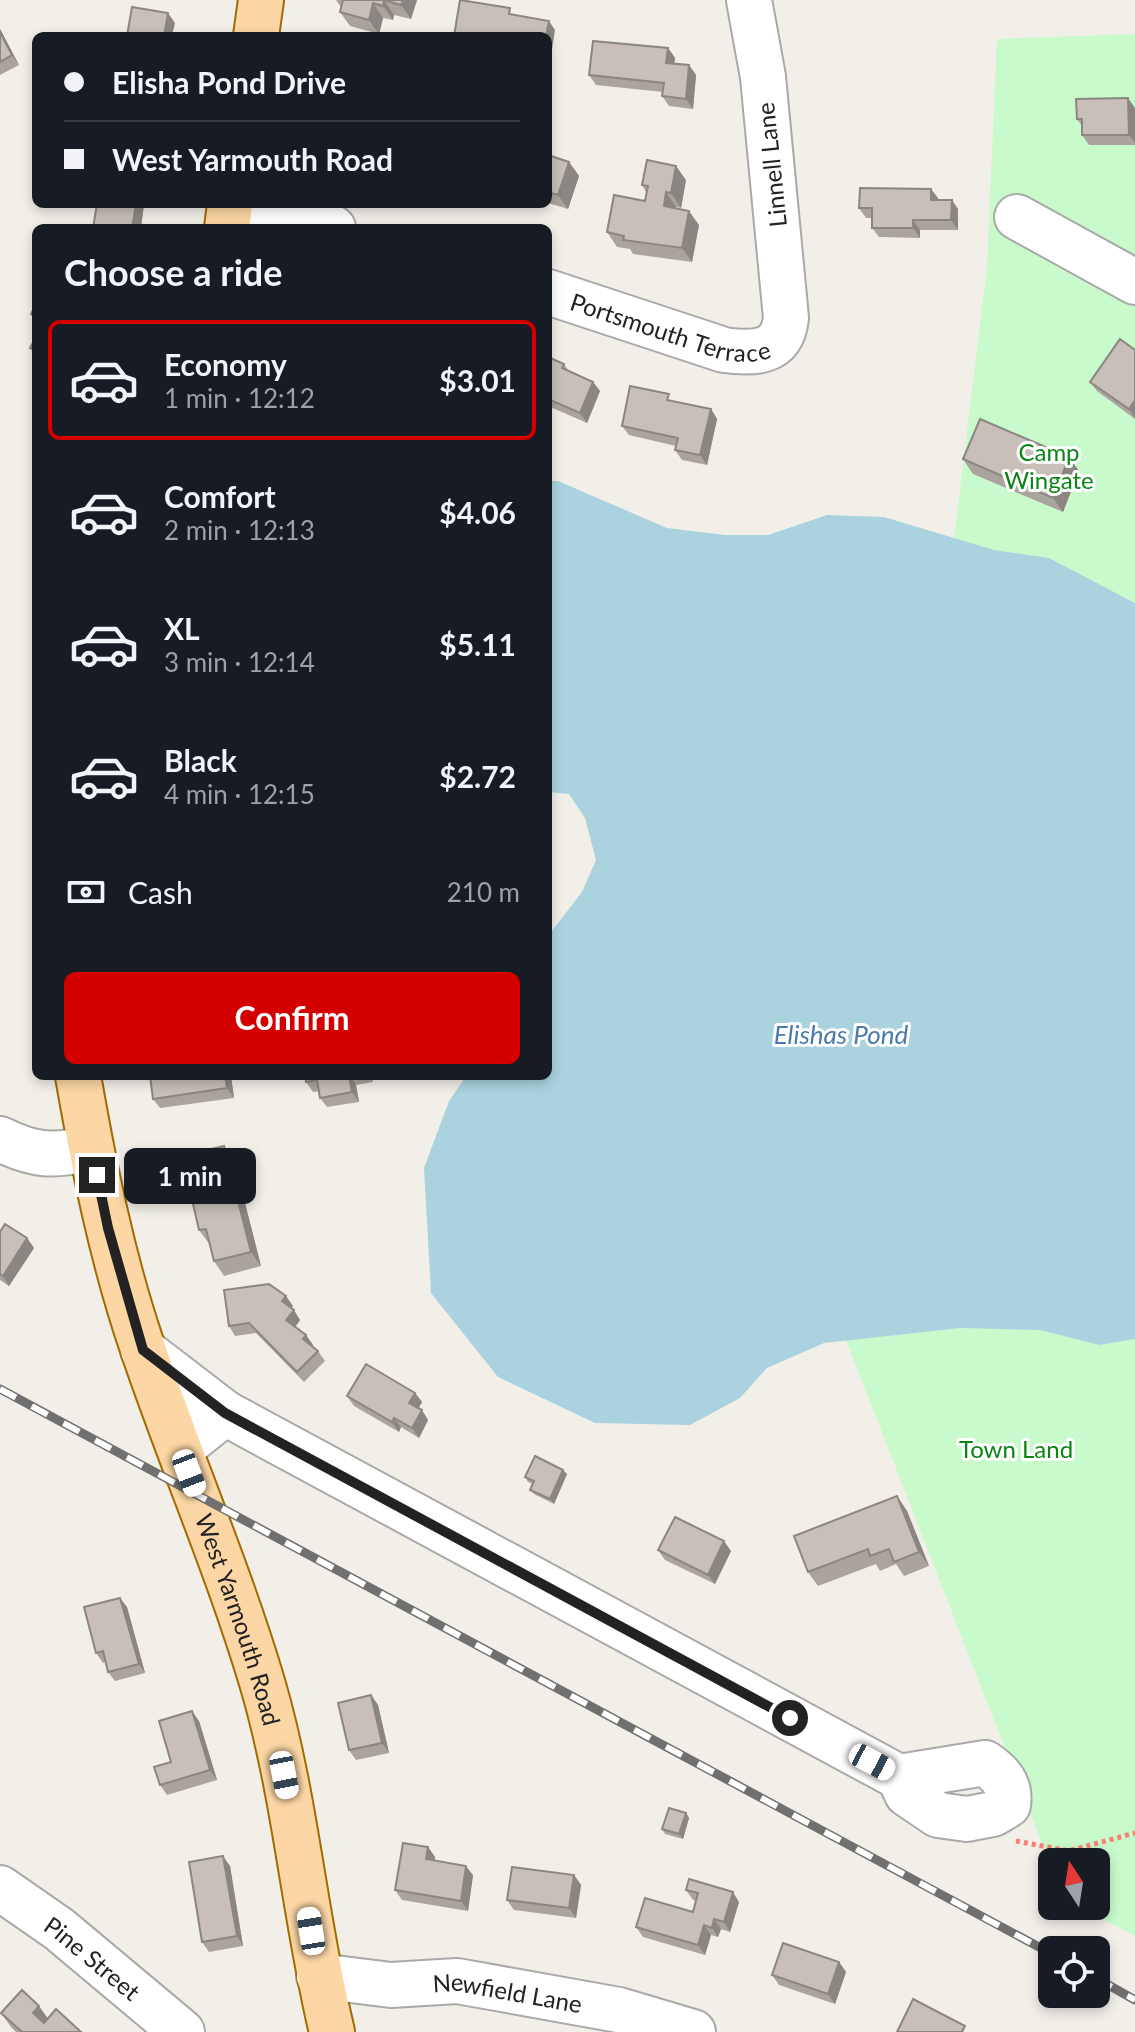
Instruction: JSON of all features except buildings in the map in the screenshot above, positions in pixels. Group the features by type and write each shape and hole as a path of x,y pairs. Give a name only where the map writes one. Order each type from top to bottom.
{"main road":[{"path":"257,32 261,0"},
{"name":"West Yarmouth Road","path":"79,1080 108,1228 143,1350 247,1636 273,1722 332,2032"}],"street":[{"name":"Linnell Lane","path":"749,0 763,77 785,332"},
{"path":"256,208 318,224"},
{"path":"1017,217 1135,282"},
{"name":"Portsmouth Terrace","path":"552,293 724,350 749,353 769,349 785,332"},
{"path":"0,1139 37,1154 53,1155 91,1148"},
{"path":"143,1350 225,1413 899,1777 985,1763 1001,1774 1009,1793 1008,1805 993,1814"},
{"path":"180,1449 225,1413"},
{"name":"Pine Street","path":"0,1888 59,1929 182,2032"},
{"name":"Newfield Lane","path":"319,1976 391,1985 457,1981 619,2010 693,2032"}],"path":[{"path":"993,1814 1009,1839 1068,1851 1135,1833"}],"green space":[{"name":"Camp Wingate","path":"1135,34 1135,603 954,539 987,267 997,39"},
{"name":"Town Land","path":"960,1328 1040,1330 1099,1345 1135,1339 1135,1936 1106,1920 1110,1920 1110,1848 1044,1848 846,1340"}],"water":[{"name":"Elishas Pond","path":"552,481 667,528 725,535 768,535 827,515 884,517 994,550 1049,558 1135,603 1135,1339 1099,1345 1040,1330 960,1328 824,1343 767,1368 740,1398 690,1425 595,1423 498,1377 431,1293 424,1168 449,1101 463,1080 552,1080 552,931 582,892 596,860 585,818 569,794 552,792"}],"railway":[{"path":"0,1389 1038,1946"},
{"path":"1110,1986 1135,2000"}],"route":[{"path":"97,1175 108,1228 143,1350 225,1413 790,1718"}]}
